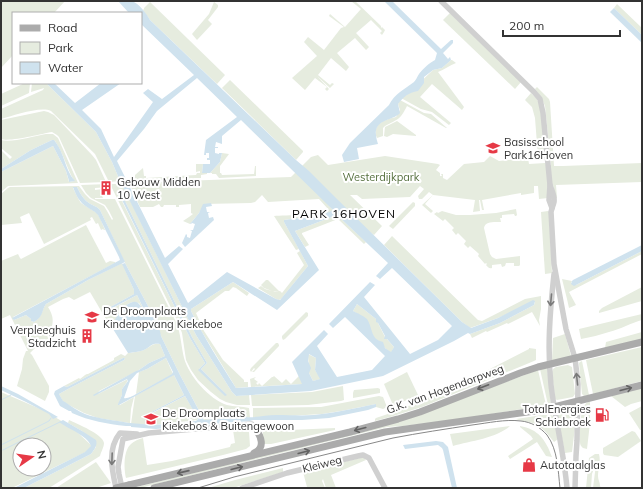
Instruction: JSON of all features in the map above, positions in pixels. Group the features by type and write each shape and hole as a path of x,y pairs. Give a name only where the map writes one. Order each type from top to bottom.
{"main road":[{"name":"G.K. van Hogendorpweg","path":"116,488 342,434 398,419 420,412 520,373 550,364 642,342"},
{"path":"578,400 642,385"},
{"name":"G.K. van Hogendorpweg","path":"154,488 385,432 542,410 578,400"},
{"path":"239,458 261,449 259,434 254,426"},
{"path":"174,488 185,481"}],"street":[{"path":"441,1 534,92 540,100 543,113 550,185 554,197 552,208 554,264 549,328 551,386 567,488"},
{"path":"554,264 566,329 575,358 578,384 574,488"},
{"path":"122,488 118,474 118,466 123,439 149,433 232,426 254,426"},
{"path":"116,488 112,460 115,439 120,433 143,434"},
{"name":"Kleiweg","path":"242,488 287,473 361,455 369,458 385,488"}],"green space":[{"path":"1,1 65,1 55,12 12,12 12,56 1,68"},
{"path":"351,1 355,1 381,26 381,28 382,27 385,30 384,32 382,35 380,33 382,31 371,20 356,33 369,47 366,50 355,38 337,53 349,67 346,71 331,58 318,75 330,85 332,83 334,84 330,88 317,76 329,89 327,91 325,89 327,87 315,78 305,90 292,78 317,56 304,42 308,37 324,50 341,28 344,27 329,16 330,14 345,27 361,9"},
{"path":"150,2 225,75 217,84 150,20 143,10"},
{"path":"214,2 218,5 218,7 208,20 212,24 197,40 192,34 209,14"},
{"path":"617,4 642,28 642,35 614,8"},
{"path":"450,13 521,82 515,89 443,20"},
{"path":"451,60 456,63 438,72 464,107 462,110 432,84 420,97 451,123 449,125 432,112 421,109 401,98 410,92 433,70 442,68"},
{"path":"230,80 303,151 296,160 222,88"},
{"path":"23,84 30,84 29,93 1,106 1,94"},
{"path":"32,84 47,84 96,132 120,181 109,182 95,154 51,111 40,110 1,119 1,109 43,90 44,88 31,92"},
{"name":"Westerdijkpark","path":"537,87 549,99 550,102 554,166 642,163 642,182 556,185 557,198 555,198 553,185 548,184 548,198 539,199 538,186 534,186 534,193 521,195 521,193 482,200 484,210 482,210 479,200 480,211 473,212 475,200 433,195 429,192 422,199 419,199 418,196 424,189 420,186 410,197 362,199 357,195 350,195 382,226 374,235 323,199 334,211 317,216 284,220 299,249 296,250 274,216 311,214 328,209 319,199 268,202 262,195 255,202 251,203 204,204 190,224 183,221 193,214 191,213 191,204 179,205 179,207 176,207 176,205 164,205 161,207 159,204 153,207 140,207 129,183 291,177 311,157 318,155 328,165 385,156 438,164 440,165 436,170 440,173 440,176 443,174 443,178 447,180 464,164 484,162 490,156 499,161 528,158 529,164 545,163 546,165 551,165 545,106 535,89"},
{"path":"531,93 537,99 541,109 545,156 538,157 535,118 532,107 525,100"},
{"path":"400,100 424,113 431,114 447,128 407,106 398,119 383,128 383,136 377,138 376,129 380,123 396,117 400,110 398,104"},
{"path":"44,111 54,115 92,155 96,160 106,182 80,183 59,137 52,132 18,139 1,139 1,120"},
{"path":"397,121 416,136 393,134 387,137 384,136 385,127"},
{"path":"53,134 58,138 78,183 8,186 1,192 1,172 53,146 66,171 69,182 74,181 58,146 55,141 52,140 31,150 1,169 1,150 10,159 12,157 1,148 1,140 17,140"},
{"path":"222,153 229,154 220,166 220,173 222,175 254,174 256,166 256,176 219,178 216,174 210,173 220,162"},
{"path":"196,164 203,164 202,173 207,173 201,175 201,178 145,181 135,180 135,175 143,168 144,176 146,176 146,178 196,175 197,173 200,173 200,171 196,172"},
{"path":"108,184 109,187 95,188 95,190 103,189 101,190 103,198 95,199 115,199 178,326 184,358 190,372 213,398 230,406 249,408 250,418 245,417 204,420 180,375 149,308 125,263 100,210 85,200 77,187 73,188 79,200 81,203 97,213 105,230 101,230 98,223 96,224 92,217 90,218 91,220 44,244 29,213 20,217 22,223 1,225 1,194 10,187 79,186 90,199 104,206 112,220 113,219 105,205 91,198 81,185"},
{"path":"110,184 122,184 196,335 232,392 236,396 249,395 250,405 237,405 226,402 211,392 198,380 186,360 182,333","holes":["122,201 126,203 192,337 207,363 201,369 227,395 199,369 205,363 190,338"]},
{"path":"433,195 425,204 433,211 431,213 422,205"},
{"path":"413,202 415,203 415,206 393,229 389,226"},
{"path":"516,209 516,216 514,214 502,215 502,218 500,218 501,222 488,223 484,228 492,257 496,259 520,256 520,265 514,266 514,263 506,263 505,266 502,267 501,264 492,265 492,268 489,268 486,263 485,264 478,256 479,254 470,246 468,248 464,244 466,241 458,233 456,235 452,230 454,228 445,219 443,221 434,214 442,211 456,215 470,215 496,213"},
{"path":"548,211 552,273 545,274 541,212"},
{"path":"337,215 366,242 364,244 338,219 302,233 309,245 305,247 295,231"},
{"path":"86,225 106,263 110,261 115,263 13,317 14,320 26,315 31,319 31,321 34,322 40,316 46,304 122,263 134,290 134,294 105,310 106,312 137,295 159,342 152,342 143,347 154,340 150,323 139,303 133,302 126,305 118,316 113,327 110,326 90,292 74,300 69,297 63,299 48,307 53,319 49,338 30,353 49,386 49,392 45,401 17,386 23,359 26,351 28,351 10,315 1,319 1,261 18,254 21,259"},
{"path":"392,236 478,320 482,321 525,299 541,296 540,326 532,312 508,324 507,323 487,332 486,331 472,338 470,334 500,323 534,305 535,302 470,328 462,322 384,245"},
{"path":"300,251 308,266 281,299 276,299 258,288 261,286 272,291 261,285 268,280 282,293 304,265 297,253"},
{"path":"642,251 642,254 569,292 576,305 569,308 562,279 572,281 571,283 576,285"},
{"path":"233,282 249,293 247,296 233,287 229,291 225,291 196,313 204,331 223,360 244,380 244,382 248,382 248,387 236,388 191,311 191,309"},
{"path":"642,287 642,301 599,313 602,308"},
{"path":"357,304 376,319 385,337 394,347 391,353 374,338 366,319 353,311"},
{"path":"306,312 308,313 308,316 283,340 282,336"},
{"path":"642,314 642,320 613,331 581,339 579,329"},
{"path":"642,332 642,339 605,348 606,342"},
{"path":"565,334 571,356 552,361 553,338"},
{"path":"276,343 278,343 279,346 254,372 252,372 255,369 254,368 251,372 251,368"},
{"path":"155,344 160,344 165,356 149,363 139,370 99,391 98,394 128,379 122,389 122,395 118,405 134,397 130,423 98,418 84,413 63,402 59,394 124,360 125,358 67,387 64,386 114,360 114,358 121,354 125,356 128,353 144,350"},
{"path":"642,347 642,381 593,394 586,360"},
{"path":"529,348 536,349 536,360 422,407 375,421 376,418 413,404 474,377"},
{"path":"308,354 316,358 315,370 321,379 313,381 309,373"},
{"path":"166,358 173,374 136,394 139,372"},
{"path":"582,361 589,395 584,396 582,394 579,363"},
{"path":"568,365 572,367 575,394 573,397 557,400 555,399 552,372 556,367"},
{"path":"547,367 551,404 548,405 540,369"},
{"path":"538,370 546,405 468,418 387,427 140,488 133,488 401,421"},
{"path":"407,372 418,395 393,405 384,384"},
{"path":"173,375 184,395 142,417 143,418 185,396 198,418 197,420 154,425 131,424 135,396"},
{"path":"274,376 282,383 286,379 291,384 299,376 303,384 251,387 250,379 256,377 254,379 258,382 256,383 258,385 259,383 262,386"},
{"path":"343,386 344,400 341,401 308,405 252,406 251,395 312,392"},
{"path":"642,387 642,401 625,407 611,396"},
{"path":"380,389 380,393 353,398 354,390"},
{"path":"1,392 45,411 73,428 94,448 52,468 52,437 12,437 12,477 35,477 12,488 1,488"},
{"path":"379,396 383,397 387,407 383,409 376,407 376,404 322,414 253,418 253,408 321,407"},
{"path":"590,401 590,423 587,449 580,445 580,430 583,407"},
{"path":"576,404 576,419 572,452 565,453 556,408"},
{"path":"642,406 642,430 640,430 629,413"},
{"path":"549,414 553,416 558,439 554,442 537,425 516,419"},
{"path":"69,420 89,430 103,440 104,445 100,456 49,488 24,488 46,477 52,477 52,474 91,454 96,447 82,431 68,423"},
{"path":"510,426 505,430 483,439 453,446 450,434"},
{"path":"520,426 532,430 540,436 547,445 552,457 546,456 537,442 510,459 508,456 533,439"},
{"path":"335,428 335,430 271,444 263,444 261,434 263,434 262,429 290,430"},
{"path":"233,430 249,432 250,446 246,449 223,455 126,478 125,455 128,447 137,440 143,438 147,465 172,461 230,447 231,444 235,443"},
{"path":"632,431 635,432 641,441 618,457 604,455 603,448"},
{"path":"595,454 599,454 600,457 598,476 601,488 593,488 597,460 592,474 591,488 586,488 589,458"},
{"path":"364,458 366,460 331,475 336,488 326,488 323,479 322,481 325,488 306,488 303,472"},
{"path":"96,462 111,483 96,488 56,488"},
{"path":"283,468 283,472 233,488 208,488 235,480"}],"water":[{"path":"118,1 131,1 139,6 150,20 309,171 462,322 471,328 498,318 533,300 535,301 534,305 500,323 470,334 468,333 383,376 311,391 236,396 196,335 96,132 47,84 55,84 75,103 100,84 120,84 82,110 101,129 114,157 153,102 143,93 148,89 162,99 194,75 142,25 142,12 128,12","holes":["197,78 237,117 206,140 204,155 209,153 209,158 207,158 207,160 210,160 210,164 203,164 202,173 210,173 220,162 222,153 215,153 215,148 218,148 215,147 216,142 222,144 222,136 241,120 333,210 317,216 284,220 308,266 280,300 227,272 188,303 168,264 183,249 179,246 165,258 117,161 157,111","337,215 388,263 376,276 380,279 392,268 452,326 438,340 410,354 364,297 375,285 370,282 329,324 333,328 345,317 385,356 372,370 337,377 317,346 328,334 324,330 292,362 302,384 236,388 218,360 191,309 233,282 277,310 319,270 295,231","357,304 376,319 376,322 385,336 384,339 387,339 394,347 391,352 385,348 383,342 379,341 374,336 367,319 353,311","309,354 316,358 315,370 320,379 313,381 309,373 311,368 308,361"]},
{"path":"384,1 392,1 441,49 453,40 453,43 443,53 448,59 450,57 451,60 442,68 433,70 424,77 424,83 418,91 406,95 398,104 400,113 378,126 376,135 378,144 357,148 359,159 344,162 342,155 350,143 389,105 397,95 414,82 419,74 435,60 437,53"},
{"path":"614,8 642,35 642,43 610,12"},
{"path":"54,140 59,147 68,170 75,181 69,182 66,171 53,146 1,172 1,169 31,150"},
{"path":"73,187 77,187 85,200 100,210 125,262 88,280 46,304 41,316 34,322 31,321 31,319 26,315 14,320 12,318 120,260 98,215 80,201"},
{"path":"124,199 192,337 207,363 201,369 227,395 225,396 198,370 205,363 190,338 122,200"},
{"path":"211,203 212,206 206,207 207,212 210,212 208,213 209,218 213,217 214,220 185,247 182,243 186,234 187,237 190,238 192,231 190,230 193,230 195,224 190,224 199,213 203,204"},
{"path":"642,245 642,251 574,286 571,284 573,280"},
{"path":"125,263 149,308 180,375 204,420 272,415 314,415 376,404 376,407 329,418 302,420 253,420 156,429 105,423 72,413 71,411 60,406 54,394 55,391 64,386 67,387 125,358 124,360 59,394 63,401 90,416 129,423 154,425 196,421 198,419 185,396 142,418 184,395 174,375 119,405 122,389 128,381 127,379 94,396 93,395 149,363 165,356 160,344 153,344 147,349 128,353 113,329 113,325 120,311 132,302 138,303 147,316 137,295 105,312 105,310 134,294 134,290 122,264","holes":["166,358 173,372 172,374 133,396 124,398 130,381 137,373"]},
{"path":"1,386 58,417 53,419 49,414 1,390"},
{"path":"63,420 96,440 96,446 91,454 52,474 52,469 85,452 91,446 89,442 81,435 59,422"},
{"path":"436,441 443,442 448,447 457,488 452,488 442,448 438,445 405,449 403,445"},
{"path":"36,477 46,477 24,488 14,488"}],"waterway":[{"path":"1,400 11,395"},
{"path":"1,445 49,421 51,418"},
{"path":"3,450 60,422"}],"tram line":[{"path":"198,488 234,477 393,438 509,420 532,424 547,435 551,441 555,454 560,488"}],"place":[{"name":"Basisschool Park16Hoven","path":"493,148"},
{"name":"Gebouw Midden 10 West","path":"106,188"},
{"name":"De Droomplaats Kinderopvang Kiekeboe","path":"92,317"},
{"name":"Verpleeghuis Stadzicht","path":"87,336"},
{"name":"TotalEnergies Schiebroek","path":"602,415"},
{"name":"De Droomplaats Kiekebos & Buitengewoon","path":"151,419"},
{"name":"Autotaalglas","path":"529,465"}],"district":[{"name":"PARK 16HOVEN","path":"344,213"}]}
